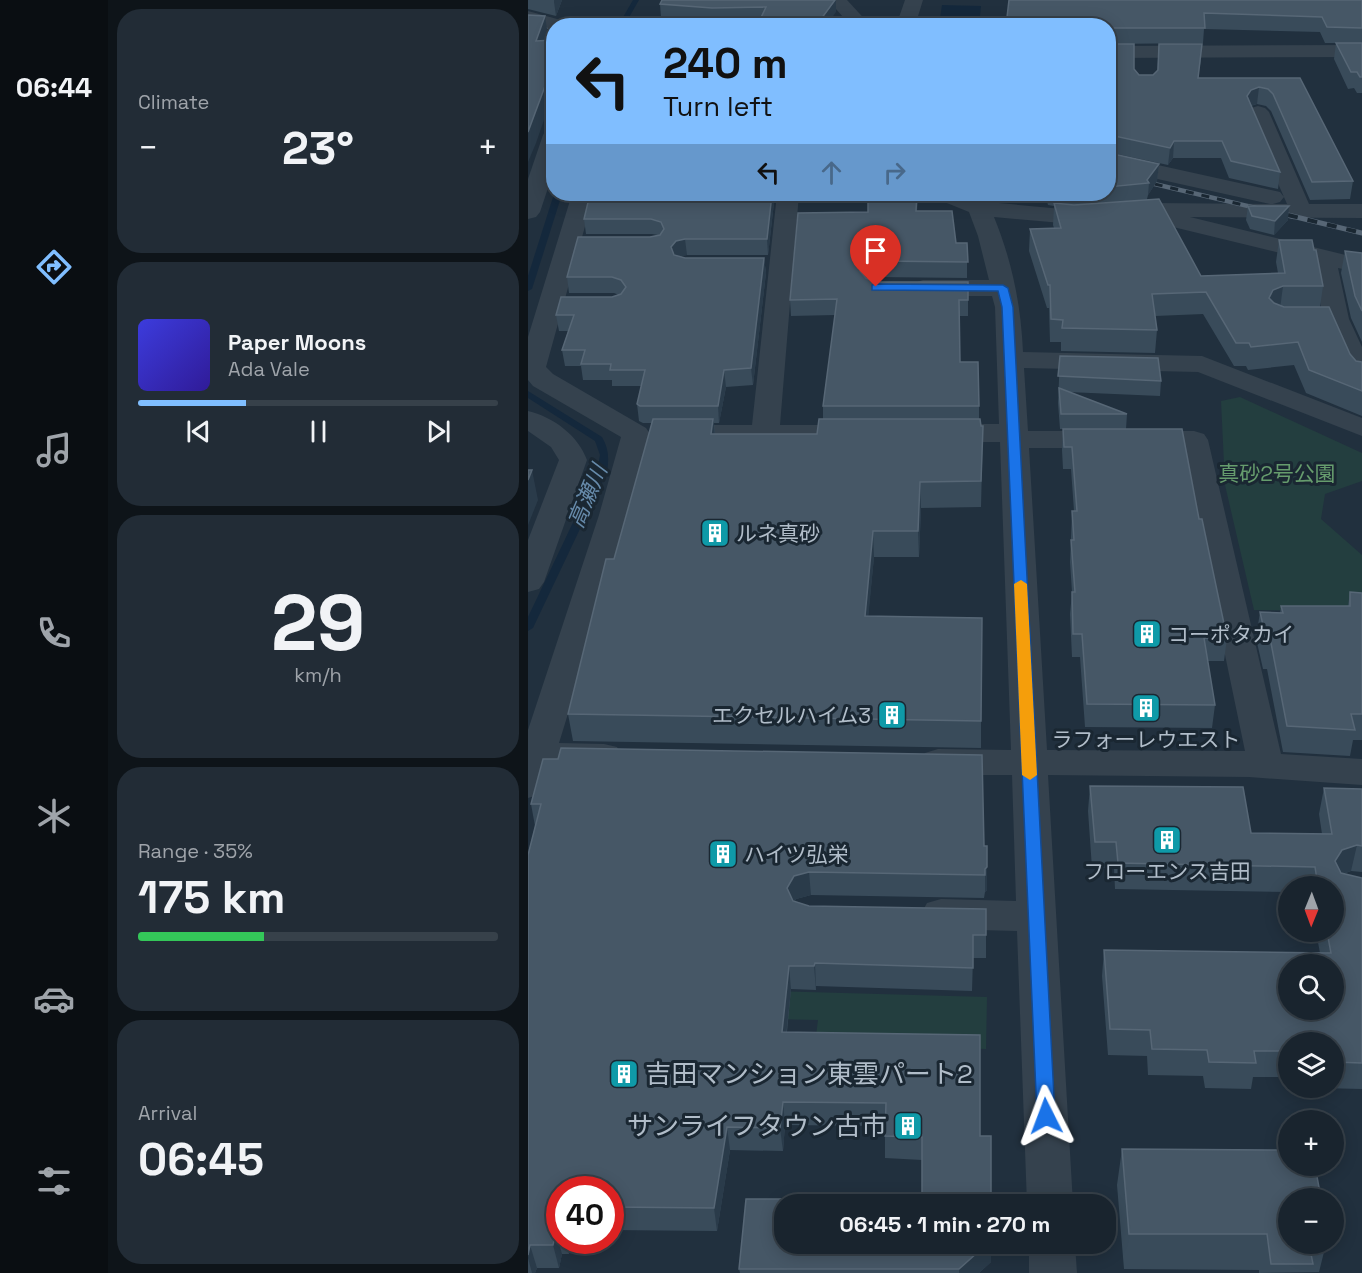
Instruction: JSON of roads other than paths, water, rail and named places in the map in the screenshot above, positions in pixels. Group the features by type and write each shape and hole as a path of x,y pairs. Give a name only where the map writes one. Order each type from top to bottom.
{"street":[{"path":"837,0 854,18"},
{"path":"908,18 914,0"},
{"path":"528,16 546,21"},
{"path":"528,36 546,40"},
{"path":"1145,51 1145,74"},
{"path":"1116,52 1362,51"},
{"path":"1258,112 1298,203"},
{"path":"1116,163 1362,216"},
{"path":"528,212 541,183 546,165"},
{"path":"583,201 580,243 561,303 532,368 543,380 596,413 655,434 895,434 1194,440 1266,766"},
{"path":"765,434 770,264 786,201"},
{"path":"976,201 1035,215 1073,217 1169,210 1362,211"},
{"path":"976,201 990,236 1008,307 1050,1194"},
{"path":"1169,210 1174,220 1191,226 1362,266"},
{"path":"1324,257 1325,319 1362,376"},
{"path":"899,288 1003,288"},
{"path":"1010,360 1202,364 1362,428"},
{"path":"557,432 596,413"},
{"path":"528,419 557,432 571,452 572,464 528,582"},
{"path":"633,757 531,765 614,515 655,434"},
{"path":"909,762 1266,766 1362,772"},
{"path":"906,914 1036,916"},
{"path":"1052,1254 1053,1273"}],"water":[{"path":"942,5 981,6 980,18 940,18"}],"waterway":[{"name":"高瀬川","path":"626,18 636,0"},
{"name":"高瀬川","path":"528,289 556,201"},
{"name":"高瀬川","path":"528,394 599,439 604,455 602,472 528,628"}],"railway":[{"path":"528,25 546,30"},
{"path":"1116,175 1294,217"},
{"path":"1288,215 1362,233"}],"place":[{"name":"ルネ真砂","path":"715,533"},
{"name":"コーポタカイ","path":"1147,634"},
{"name":"ラフォーレウエスト","path":"1146,708"},
{"name":"エクセルハイム3","path":"892,715"},
{"name":"フローエンス吉田","path":"1167,840"},
{"name":"ハイツ弘栄","path":"723,854"},
{"name":"吉田マンション東雲パート2","path":"624,1074"},
{"name":"サンライフタウン古市","path":"908,1126"}],"park label":[{"name":"真砂2号公園","path":"1277,473"}]}
